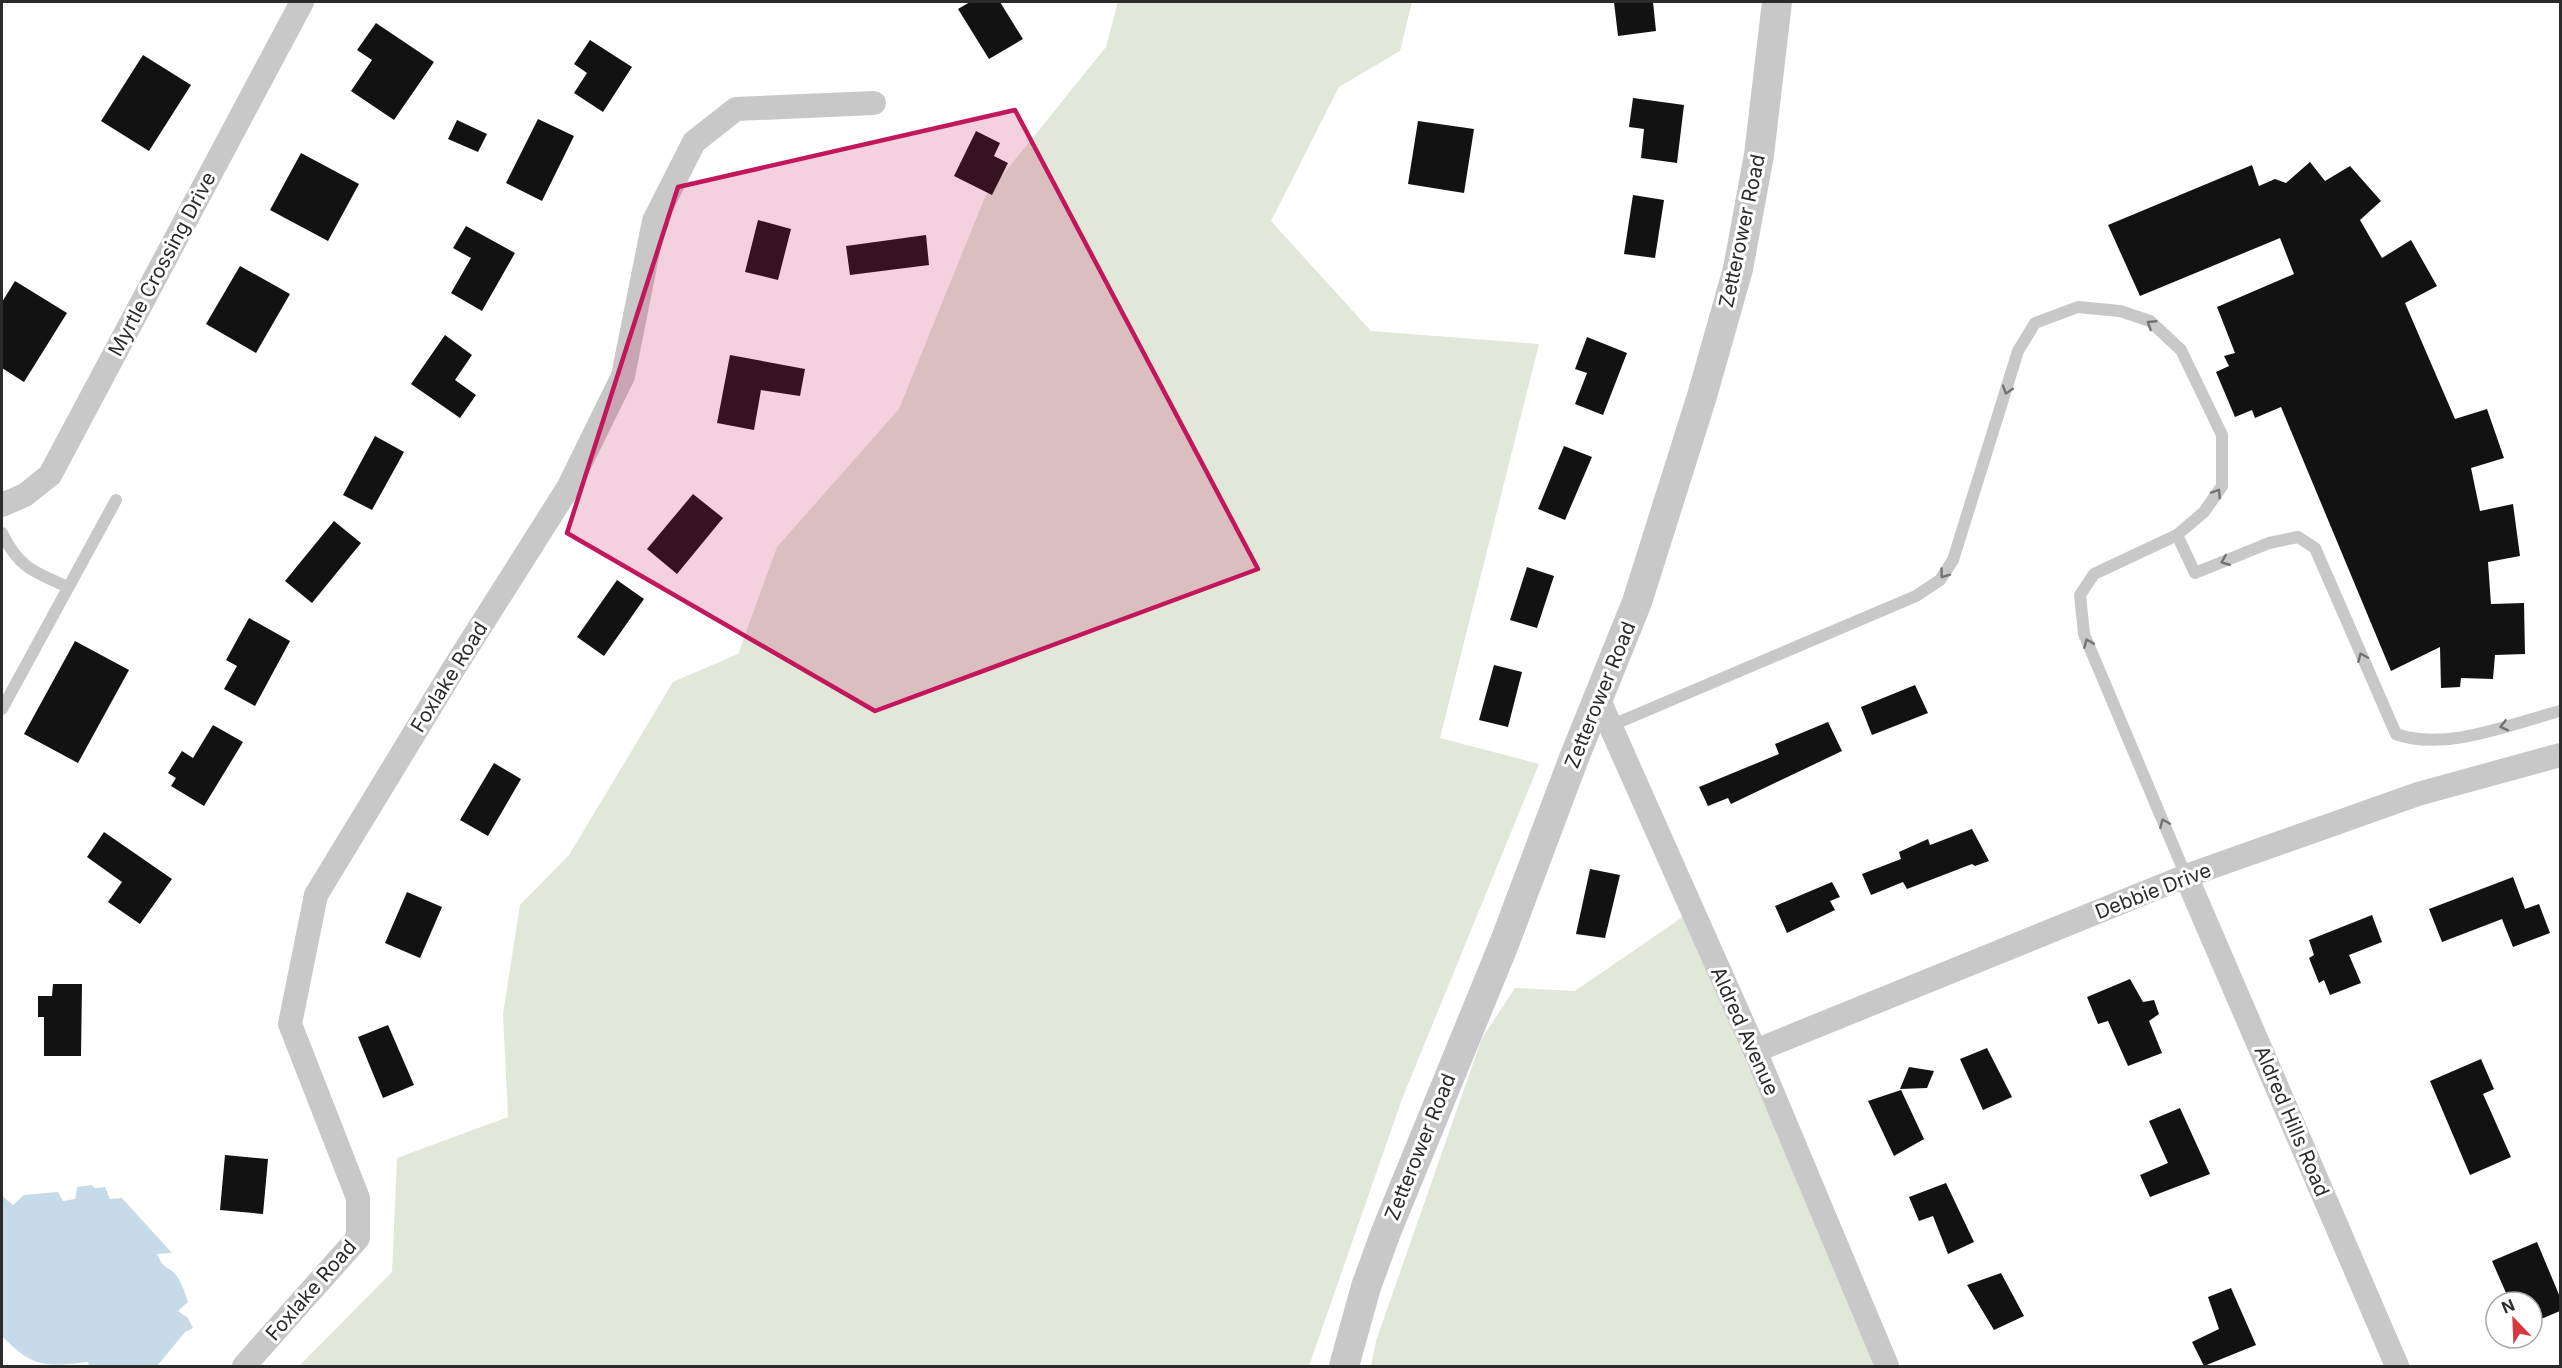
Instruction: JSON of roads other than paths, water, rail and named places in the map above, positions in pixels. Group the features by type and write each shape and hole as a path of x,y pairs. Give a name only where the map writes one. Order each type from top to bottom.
{"street":[{"name":"Myrtle Crossing Drive","path":"2,506 25,495 50,475 302,2"},
{"name":"Zetterower Road","path":"1344,1366 1366,1287 1386,1232 1504,944 1637,602 1702,396 1738,269 1759,155 1777,2"},
{"name":"Foxlake Road","path":"244,1366 358,1238 358,1198 290,1024 316,895 573,478 623,376 654,221 694,142 736,110 874,103"},
{"name":"Aldred Avenue","path":"1598,699 1755,1051 1887,1366"},
{"name":"Debbie Drive","path":"1755,1051 2187,876 2418,794 2560,755"},
{"name":"Aldred Hills Road","path":"2187,876 2397,1366"}],"lane":[{"path":"1610,726 1917,596 1940,580 1953,560 2018,351 2035,323 2078,307 2120,312 2150,321 2181,350 2222,435 2223,486 2204,512 2177,536 2094,574 2080,595 2084,634 2187,876"},
{"path":"2,709 116,500"},
{"path":"2,533 10,549 28,570 68,587"},
{"path":"2177,536 2195,573 2269,543 2288,539 2298,537 2315,548 2396,734 2416,741 2443,741 2560,711"}],"water":[{"path":"91,1185 95,1188 105,1187 110,1199 122,1198 172,1253 157,1254 164,1266 176,1275 182,1285 188,1302 178,1311 188,1318 193,1328 185,1332 157,1366 89,1366 88,1362 61,1365 40,1363 22,1354 2,1336 2,1196 13,1205 24,1195 58,1192 63,1201 75,1199 77,1187"}]}
